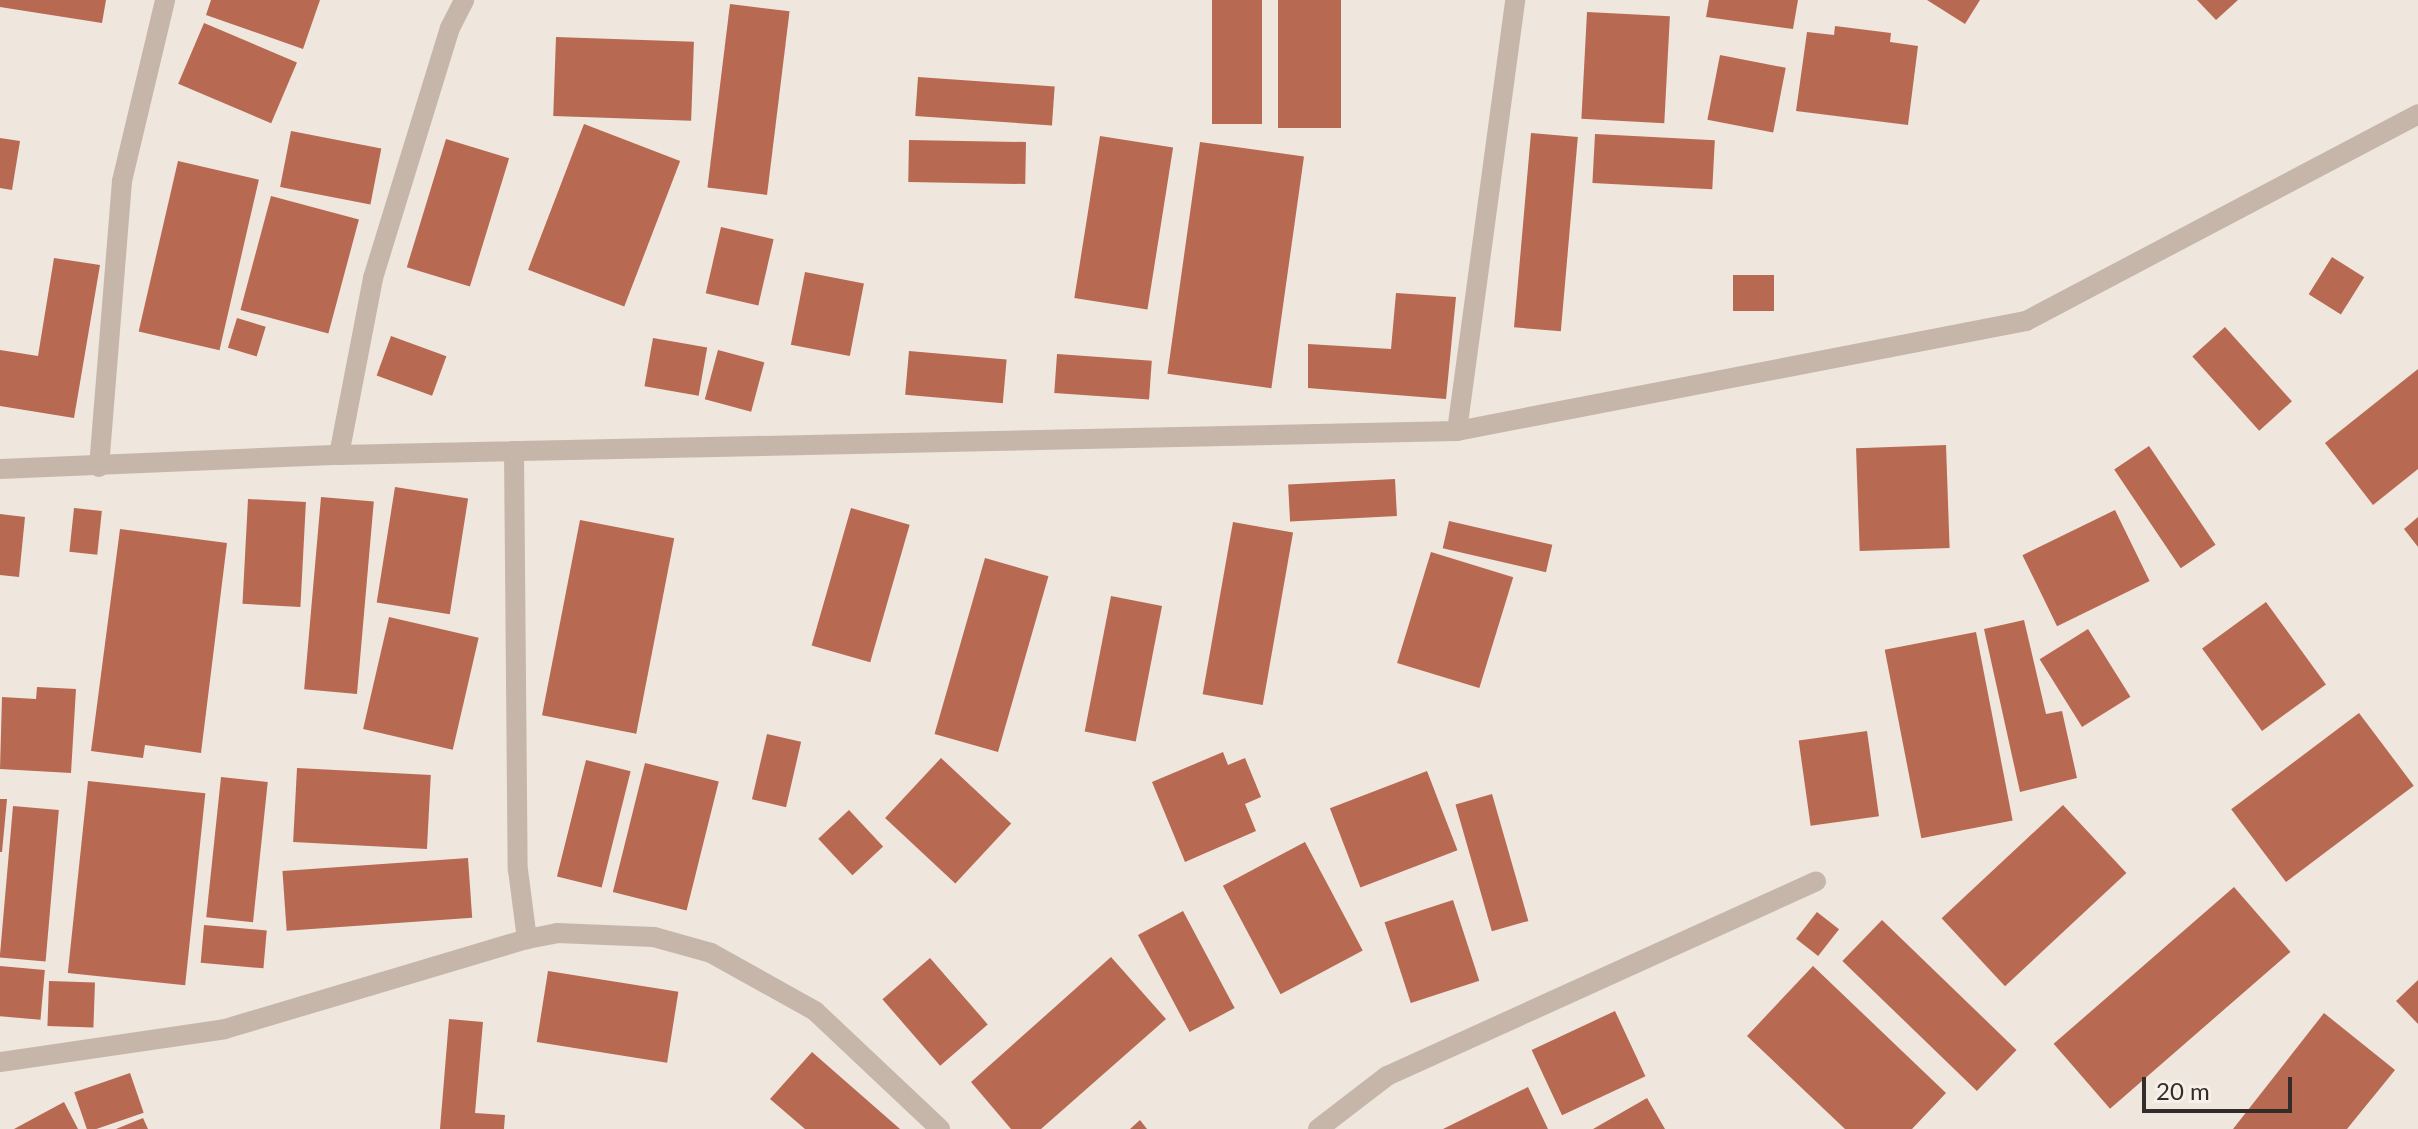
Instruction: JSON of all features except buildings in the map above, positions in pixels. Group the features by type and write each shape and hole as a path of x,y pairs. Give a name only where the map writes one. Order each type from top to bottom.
{"street":[{"path":"99,467 122,181 165,0"},
{"path":"339,455 373,278 450,28 464,0"},
{"path":"1457,431 1515,0"},
{"path":"0,469 339,455 1457,431 2026,321 2418,114"},
{"path":"514,451 518,870 527,939"},
{"path":"1318,1129 1387,1076 1816,881"},
{"path":"0,1062 225,1029 527,939 557,933 654,937 711,953 815,1011 940,1129"}]}
